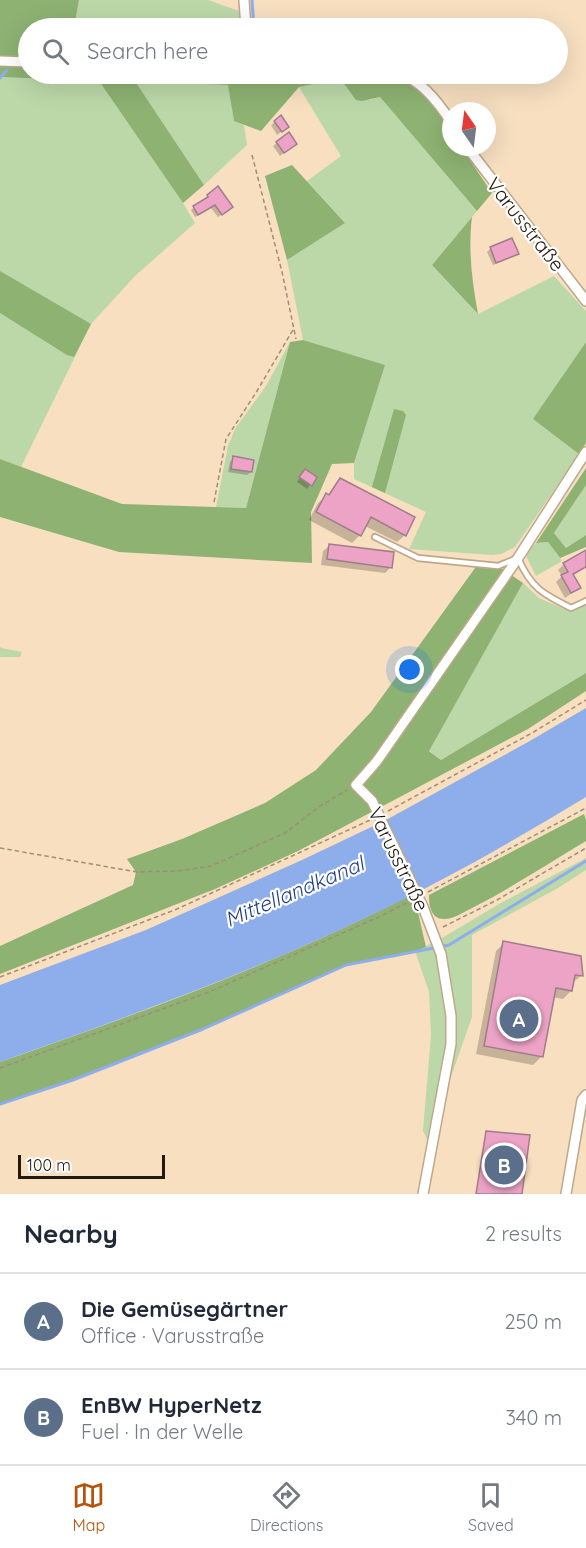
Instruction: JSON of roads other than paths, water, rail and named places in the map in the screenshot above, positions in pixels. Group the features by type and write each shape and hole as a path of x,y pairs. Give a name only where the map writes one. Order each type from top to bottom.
{"street":[{"path":"244,0 245,18"},
{"path":"0,61 18,62"},
{"path":"418,84 442,108"},
{"name":"Varusstraße","path":"474,156 586,301"},
{"path":"518,558 586,452"},
{"name":"Varusstraße","path":"423,1194 451,1044 451,1016 441,954 423,907 372,801 356,784 377,761 518,558"},
{"path":"567,1194 582,1100 586,1095"}],"lane":[{"path":"375,537 418,558 498,566 518,558 532,584 543,593 571,608 586,601"}],"water":[{"name":"Mittellandkanal","path":"586,708 586,797 451,875 322,938 185,994 0,1062 0,985 146,930 302,860 386,820"}],"waterway":[{"path":"252,0 253,18"},
{"path":"0,78 7,70"},
{"path":"0,1104 73,1080 203,1029 346,965 449,945 586,861"}],"place":[{"name":"Die Gemüsegärtner","path":"519,1019"},
{"name":"EnBW HyperNetz","path":"504,1165"}]}
